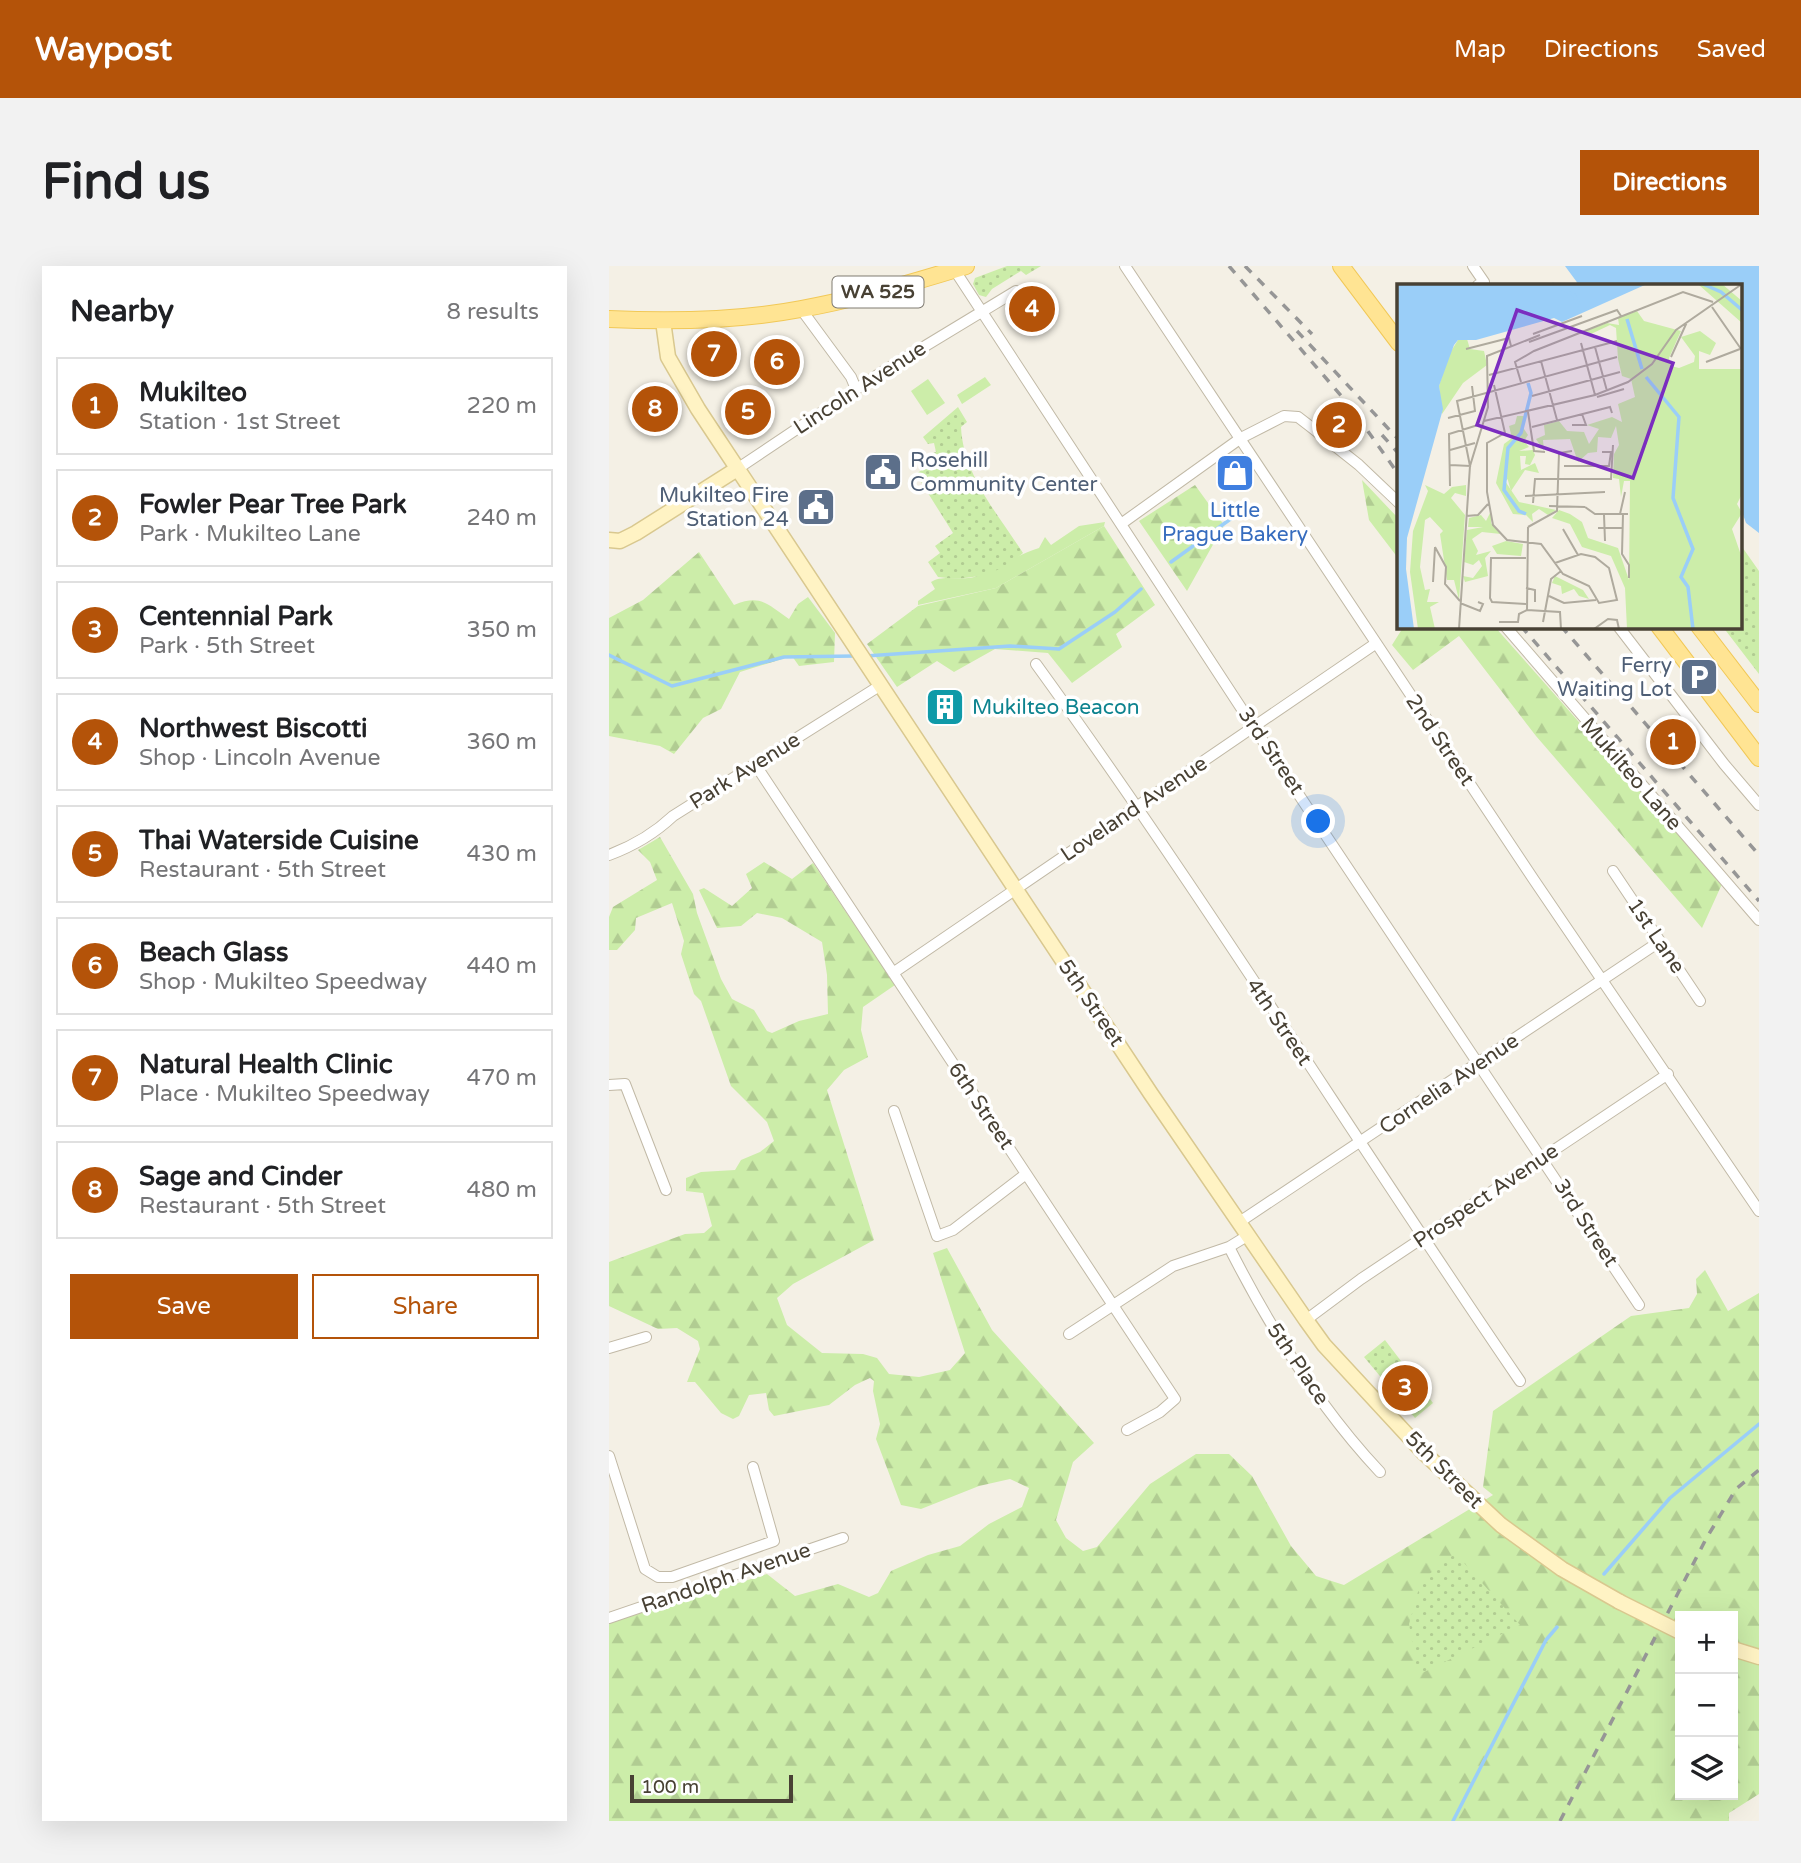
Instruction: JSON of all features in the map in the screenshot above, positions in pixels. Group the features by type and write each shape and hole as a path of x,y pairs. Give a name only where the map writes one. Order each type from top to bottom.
{"main road":[{"path":"1341,266 1397,341"},
{"name":"WA 525","path":"609,319 663,321 801,309 884,290 957,267"},
{"name":"5th Street","path":"663,321 668,357 674,371 737,469 1242,1230 1324,1345 1423,1452 1501,1525 1562,1569 1675,1630"},
{"name":"Lincoln Avenue","path":"609,540 620,541 636,533 737,469"},
{"path":"1661,628 1759,758"},
{"path":"1701,628 1759,704"},
{"path":"1738,1651 1759,1657"}],"street":[{"name":"2nd Street","path":"1125,266 1375,644 1759,1211"},
{"path":"1473,266 1481,283"},
{"name":"3rd Street","path":"957,267 980,312 1639,1305"},
{"name":"Lincoln Avenue","path":"737,469 856,389 1016,292"},
{"path":"801,309 851,377 856,389"},
{"path":"1121,524 1241,438 1284,415 1298,417 1359,466 1397,502"},
{"name":"Mukilteo Lane","path":"1507,628 1759,920"},
{"path":"1620,628 1724,764 1759,805"},
{"name":"Loveland Avenue","path":"893,973 1375,644"},
{"name":"4th Street","path":"1036,664 1136,807 1520,1381"},
{"name":"Park Avenue","path":"609,855 637,843 673,816 881,685"},
{"name":"6th Street","path":"755,764 1175,1399 1160,1412 1127,1430"},
{"name":"1st Lane","path":"1613,871 1700,1001"},
{"name":"Cornelia Avenue","path":"1114,1305 1173,1266 1229,1247 1242,1230 1360,1143 1659,942"},
{"name":"Prospect Avenue","path":"1306,1320 1361,1279 1668,1074"},
{"path":"609,1085 625,1084 666,1190"},
{"path":"894,1111 937,1236 953,1230 1026,1174"},
{"name":"5th Place","path":"1229,1247 1280,1342 1355,1445 1380,1472"},
{"path":"1069,1334 1114,1305"},
{"path":"609,1348 646,1337"},
{"name":"Randolph Avenue","path":"609,1456 645,1569 658,1577 672,1577 774,1541 753,1467"},
{"name":"Randolph Avenue","path":"609,1618 843,1538"}],"green space":[{"path":"1007,266 1041,266 1026,275 1021,271 992,289 986,297 979,295 973,284 975,278"},
{"path":"985,377 991,385 962,404 957,395"},
{"path":"928,379 945,403 927,415 911,391"},
{"path":"1340,406 1357,428 1339,444 1321,423"},
{"path":"958,407 967,422 961,427 963,445 975,478 1023,553 1004,566 983,575 950,578 938,577 928,562 940,553 935,546 953,533 916,474 936,460 933,453 936,452 934,443 928,444 923,437"},
{"path":"1362,480 1397,517 1397,557 1369,520"},
{"path":"1195,485 1224,525 1187,591 1139,521"},
{"path":"1105,522 1104,526 996,588 918,605 918,601 935,589 931,582 946,578 974,577 1039,548 1045,537 1051,545 1079,526"},
{"path":"1104,526 1155,605 1116,634 1122,647 1072,683 1048,653 995,649 954,672 937,661 897,687 867,644 918,606 996,588"},
{"path":"1741,545 1759,571 1759,674 1724,628 1741,628"},
{"path":"699,552 734,605 751,600 763,602 789,619 798,604 808,597 835,633 834,662 799,666 792,656 740,672 721,709 703,718 674,754 660,746 609,736 609,618 643,600"},
{"path":"1403,628 1496,628 1722,884 1702,928 1536,736 1459,636 1413,670 1392,645"},
{"path":"660,837 693,894 697,913 721,979 732,999 754,1010 767,1031 772,1033 799,1021 828,1014 827,975 822,942 782,918 757,913 741,926 717,928 699,890 704,888 732,906 752,888 746,874 764,862 792,879 813,863 895,985 863,1007 861,1030 868,1057 844,1070 827,1090 874,1240 793,1284 777,1298 787,1325 822,1353 863,1354 877,1358 889,1374 919,1377 950,1370 965,1353 933,1253 947,1248 992,1330 1094,1443 1073,1462 1056,1520 1066,1538 1083,1551 1097,1547 1150,1484 1196,1454 1229,1454 1252,1476 1291,1546 1316,1576 1344,1585 1493,1495 1483,1487 1493,1411 1631,1316 1689,1308 1697,1294 1696,1279 1705,1270 1728,1311 1759,1293 1759,1794 1729,1813 1729,1821 609,1821 609,1623 767,1574 795,1596 838,1584 869,1597 878,1593 891,1571 928,1555 960,1546 989,1524 1022,1507 1029,1488 1010,1479 979,1486 921,1509 901,1505 876,1439 880,1424 873,1391 874,1381 870,1378 855,1385 829,1405 774,1416 769,1410 766,1393 749,1395 739,1416 733,1419 721,1413 695,1382 687,1382 700,1349 698,1341 677,1328 658,1329 609,1306 609,1262 685,1234 704,1233 712,1226 703,1193 686,1191 686,1178 701,1172 735,1170 741,1160 760,1152 774,1141 767,1122 731,1086 681,954 684,941 672,903 636,918 635,930 617,950 609,950 609,917 613,907 657,880 650,862 638,850"},
{"path":"1385,1340 1433,1403 1415,1418 1364,1357"},
{"path":"1455,1553 1520,1625 1418,1675 1409,1624 1421,1581"}],"water":[{"path":"1554,266 1759,266 1759,565 1741,536 1741,284 1572,284"}],"pier":[{"path":"1552,266 1565,266 1578,284 1567,284"},
{"path":"1741,509 1746,523 1759,533 1759,568 1741,542"}],"waterway":[{"path":"1171,562 1243,510"},
{"path":"866,656 1010,646 1059,649 1115,612 1141,589"},
{"path":"609,655 672,686 784,657 855,656"},
{"path":"1604,1574 1670,1498 1759,1424"},
{"path":"1453,1821 1546,1640 1557,1627"}],"railway":[{"path":"1229,266 1350,406 1397,472"},
{"path":"1245,266 1312,334"},
{"path":"1297,331 1397,438"},
{"path":"1382,435 1397,452"},
{"path":"1523,628 1759,901"},
{"path":"1563,628 1759,855"},
{"path":"1560,1821 1706,1539 1736,1489 1759,1470"}],"place":[{"name":"Northwest Biscotti","path":"1032,309"},
{"name":"Natural Health Clinic","path":"714,354"},
{"name":"Beach Glass","path":"777,362"},
{"name":"Sage and Cinder","path":"655,409"},
{"name":"Thai Waterside Cuisine","path":"748,412"},
{"name":"Fowler Pear Tree Park","path":"1339,425"},
{"name":"Rosehill Community Center","path":"883,472"},
{"name":"Little Prague Bakery","path":"1235,473"},
{"name":"Mukilteo Fire Station 24","path":"816,507"},
{"name":"Ferry Waiting Lot","path":"1699,677"},
{"name":"Mukilteo Beacon","path":"945,707"},
{"name":"Mukilteo","path":"1673,742"},
{"name":"Centennial Park","path":"1405,1388"}]}
